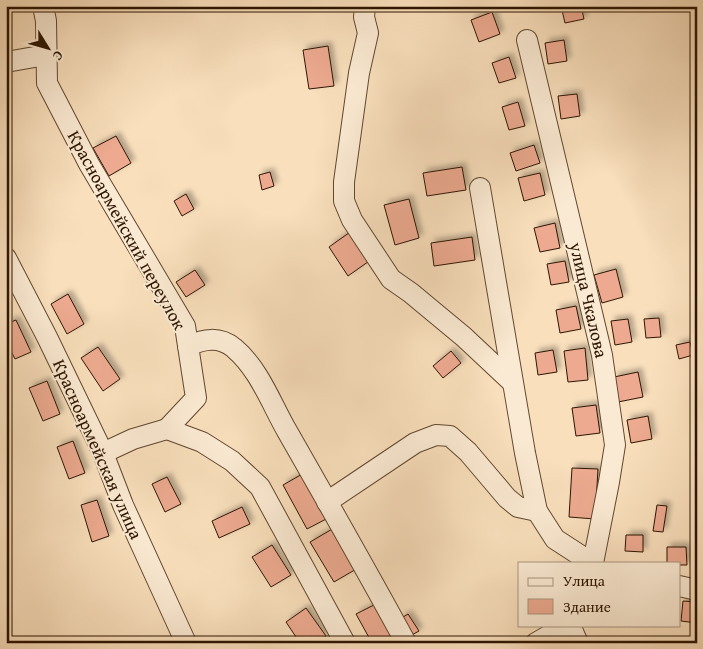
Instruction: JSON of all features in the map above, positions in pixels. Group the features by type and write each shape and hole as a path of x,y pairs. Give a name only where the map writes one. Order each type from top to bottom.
{"street":[{"name":"Красноармейский переулок","path":"43,6 46,21 47,83 89,164 185,326 196,398 167,429"},
{"path":"365,6 364,17 368,33 359,73 345,173 344,202 352,220 391,279 464,337 512,382"},
{"name":"улица Чкалова","path":"527,40 602,355 614,446 609,482 592,562"},
{"path":"6,62 46,55"},
{"name":"улица Чкалова","path":"480,188 512,382 537,512 555,539 590,562"},
{"name":"Красноармейская улица","path":"6,258 47,337 103,453 123,504 186,643"},
{"path":"188,346 202,340 214,339 225,342 234,348 254,369 280,419 406,643"},
{"path":"103,453 134,439 167,429 202,442 232,461 260,487 345,643"},
{"path":"327,502 415,443 436,435 450,436 468,452 506,498 518,507 537,512"},
{"path":"680,586 697,590"},
{"path":"536,643 567,626"},
{"path":"570,626 578,643"}],"building":[{"path":"561,6 581,6 584,19 565,23"},
{"path":"492,12 500,34 479,42 471,20"},
{"path":"564,40 567,61 548,64 545,43"},
{"path":"328,46 334,86 309,89 303,50"},
{"path":"509,57 516,78 499,83 492,63"},
{"path":"577,94 580,116 561,119 558,96"},
{"path":"518,102 525,126 509,130 502,107"},
{"path":"116,136 131,163 109,176 93,148"},
{"path":"534,145 540,163 516,171 510,153"},
{"path":"462,167 466,190 427,196 423,173"},
{"path":"270,172 274,186 262,190 259,175"},
{"path":"540,173 545,195 524,201 518,178"},
{"path":"186,194 194,209 182,216 174,201"},
{"path":"409,199 419,238 395,245 384,205"},
{"path":"555,223 560,248 540,252 534,228"},
{"path":"353,230 372,259 348,276 329,247"},
{"path":"472,237 475,260 434,266 431,243"},
{"path":"565,261 569,282 551,285 547,264"},
{"path":"616,269 623,297 602,303 594,275"},
{"path":"195,270 205,285 186,297 176,282"},
{"path":"68,294 84,324 67,334 51,304"},
{"path":"576,306 581,329 560,333 556,310"},
{"path":"659,318 661,337 646,338 644,319"},
{"path":"628,319 632,342 615,345 611,321"},
{"path":"16,320 31,352 15,359 6,341 6,324"},
{"path":"690,342 693,355 679,359 676,345"},
{"path":"98,347 120,379 103,391 81,358"},
{"path":"585,348 588,380 568,382 564,351"},
{"path":"553,350 557,372 538,375 535,353"},
{"path":"451,351 461,363 443,378 433,366"},
{"path":"638,372 643,397 618,402 614,377"},
{"path":"47,381 60,414 43,421 29,388"},
{"path":"596,405 600,433 576,436 572,408"},
{"path":"648,416 652,439 631,443 627,420"},
{"path":"73,441 85,473 69,479 57,447"},
{"path":"572,468 598,469 595,519 569,517"},
{"path":"304,473 328,518 307,529 283,485"},
{"path":"167,477 181,504 165,512 152,484"},
{"path":"97,500 109,536 92,542 81,505"},
{"path":"657,505 667,506 663,532 653,531"},
{"path":"242,507 250,524 219,538 212,521"},
{"path":"334,528 358,568 334,582 310,542"},
{"path":"626,535 643,535 643,552 625,551"},
{"path":"272,545 291,575 271,587 252,557"},
{"path":"667,547 686,547 687,565 680,565 680,562 667,562"},
{"path":"683,601 697,602 697,623 681,621"},
{"path":"376,604 394,636 381,643 372,643 356,614"},
{"path":"306,608 326,636 316,643 300,643 286,622"},
{"path":"408,614 419,631 410,636 400,619"}]}
